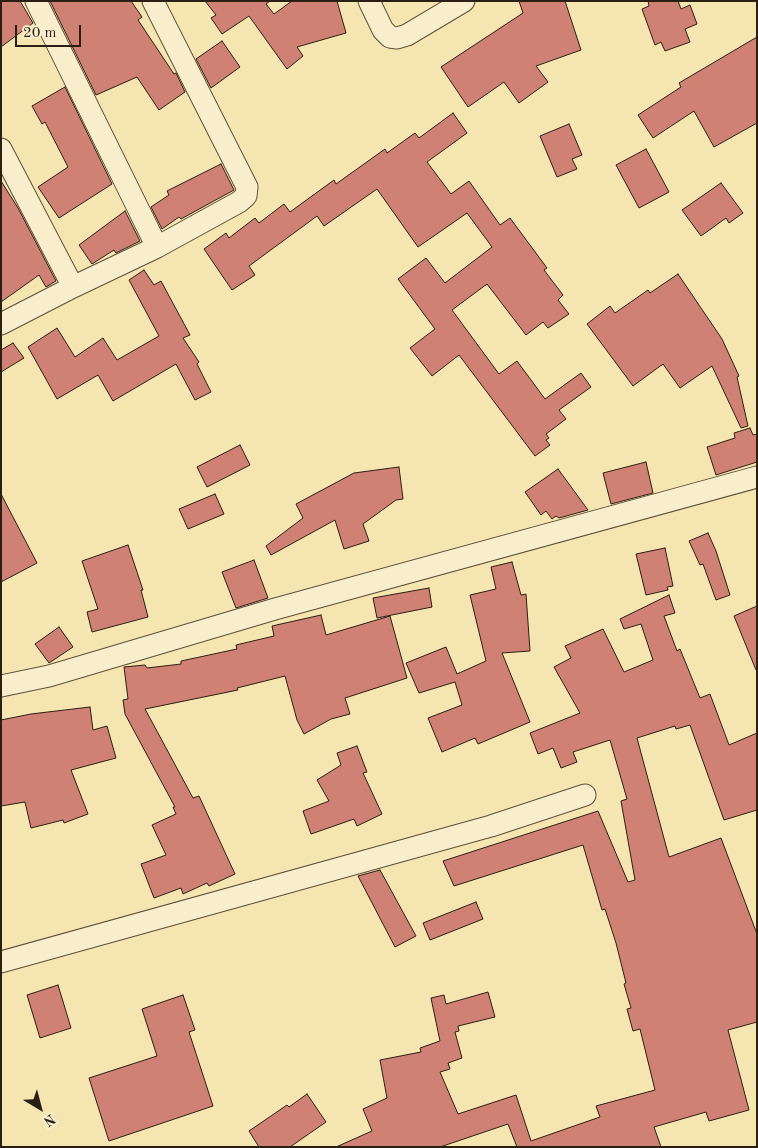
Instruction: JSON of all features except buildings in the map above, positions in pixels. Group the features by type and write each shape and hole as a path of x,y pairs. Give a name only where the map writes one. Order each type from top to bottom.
{"street":[{"path":"36,1 157,246"},
{"path":"1,324 73,286 157,246 239,202 246,196 247,186 153,1"},
{"path":"368,1 383,30 390,37 397,38 407,35 464,1"},
{"path":"1,149 73,286"},
{"path":"1,686 49,676 275,609 757,476"},
{"path":"1,962 491,826 585,795"}]}
